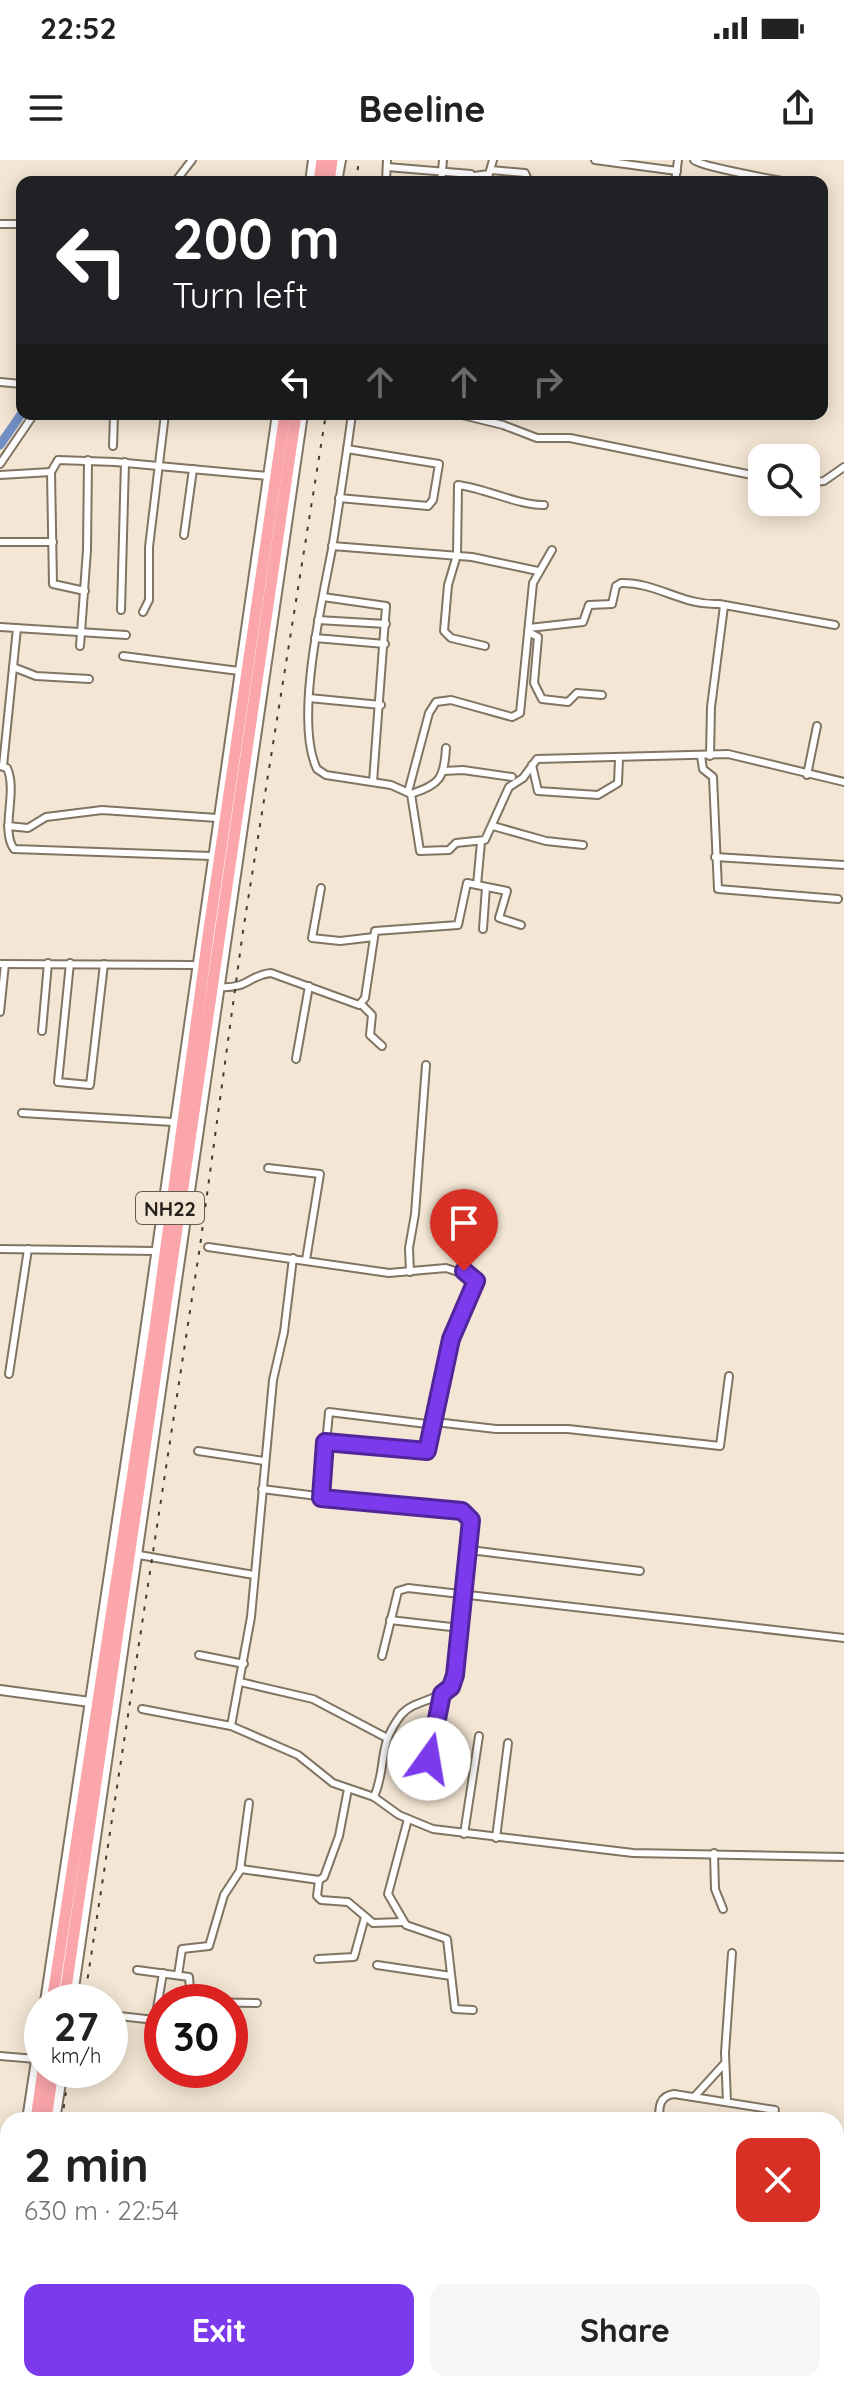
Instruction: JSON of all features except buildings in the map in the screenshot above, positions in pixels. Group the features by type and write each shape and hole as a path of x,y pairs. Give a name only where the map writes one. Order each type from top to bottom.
{"highway":[{"name":"NH22","path":"55,1984 155,1328 210,921 284,420"},
{"name":"NH22","path":"67,1984 295,420"},
{"path":"37,2112 38,2088"},
{"path":"47,2112 50,2088"}],"street":[{"path":"180,176 192,160"},
{"path":"442,176 443,160"},
{"path":"485,176 491,170 493,160"},
{"path":"595,160 677,171"},
{"path":"676,176 678,160"},
{"path":"694,160 701,166 732,168 753,176"},
{"path":"387,163 458,176"},
{"path":"491,170 525,173 526,176"},
{"path":"0,464 30,420"},
{"path":"113,446 114,420"},
{"path":"143,612 149,600 149,547 165,420"},
{"path":"48,1984 276,420"},
{"path":"75,1984 190,1209 302,420"},
{"path":"351,420 315,638 309,698 313,756 317,769 326,775 373,782 410,793 432,787 443,771 446,748"},
{"path":"486,420 537,438 570,438 748,474"},
{"path":"274,431 300,435"},
{"path":"339,498 428,506 432,504 439,464 347,449"},
{"path":"85,591 53,584 51,472 58,460 125,462 268,476"},
{"path":"80,646 85,591 88,460"},
{"path":"121,610 125,462"},
{"path":"820,481 844,467"},
{"path":"184,535 193,469"},
{"path":"0,475 51,472"},
{"path":"485,646 451,638 444,631 448,585 457,555 458,485 510,496 531,505 544,505"},
{"path":"0,542 53,542"},
{"path":"332,546 457,555 538,571"},
{"path":"481,842 456,843 449,850 420,851 410,793 429,713 436,702 451,700 512,717 520,713 528,630 538,571 552,550"},
{"path":"528,630 583,622 589,605 612,604 616,586 621,583 641,584 700,606 724,606 835,625"},
{"path":"323,597 385,604 381,705 373,782"},
{"path":"710,756 724,606"},
{"path":"318,620 386,624"},
{"path":"0,627 126,635"},
{"path":"17,628 1,766 11,779 10,846 20,850 211,856"},
{"path":"528,630 538,637 534,683 542,699 568,702 575,693 602,695"},
{"path":"315,638 385,644"},
{"path":"123,656 239,671"},
{"path":"13,667 36,676 89,679"},
{"path":"309,698 381,705"},
{"path":"807,775 817,726"},
{"path":"701,756 703,769 713,777 718,889 838,899"},
{"path":"477,885 481,842 493,826 509,787 523,778 532,763 541,758 746,756 807,775 844,782"},
{"path":"532,763 538,791 598,795 618,783 619,759"},
{"path":"443,771 463,770 512,777"},
{"path":"219,806 246,810"},
{"path":"8,826 28,828 46,817 102,810 217,818"},
{"path":"493,826 546,841 583,845"},
{"path":"715,857 844,865"},
{"path":"361,1004 377,930 458,925 466,884 507,891 500,920 521,925"},
{"path":"483,929 486,887"},
{"path":"321,888 312,938 340,941 374,937"},
{"path":"42,1031 48,963"},
{"path":"70,963 58,1082 90,1085 104,964"},
{"path":"0,1012 2,964 196,965"},
{"path":"220,987 241,987 267,973 352,1004 361,1004 372,1015 370,1035 382,1046"},
{"path":"296,1059 309,986"},
{"path":"410,1272 409,1248 415,1214 426,1065"},
{"path":"22,1113 173,1122"},
{"path":"268,1168 320,1174 306,1260"},
{"path":"162,1203 190,1209"},
{"path":"208,1247 372,1271 410,1272 446,1268 464,1271 476,1279 451,1339 435,1424 424,1453 325,1442"},
{"path":"0,1249 156,1251"},
{"path":"9,1374 28,1249"},
{"path":"231,1726 244,1664 264,1461 293,1258"},
{"path":"321,1498 327,1415 331,1412 496,1429 568,1429 720,1446 729,1376"},
{"path":"198,1451 264,1461"},
{"path":"262,1489 321,1498 462,1511 471,1520 453,1681 442,1694 405,1711 387,1738 381,1754 383,1775 374,1797"},
{"path":"470,1550 640,1571"},
{"path":"139,1555 254,1575"},
{"path":"382,1656 401,1589 844,1638"},
{"path":"390,1620 460,1628"},
{"path":"99,1646 125,1650"},
{"path":"199,1655 244,1664"},
{"path":"240,1682 313,1699 387,1738"},
{"path":"0,1690 90,1702"},
{"path":"429,1759 442,1694"},
{"path":"142,1709 231,1726 298,1755 333,1783 374,1797 408,1819 433,1829 615,1852 844,1857"},
{"path":"464,1834 479,1736"},
{"path":"496,1838 508,1743"},
{"path":"348,1789 327,1873 319,1880 318,1899 348,1902 379,1924 403,1922"},
{"path":"178,1975 182,1949 208,1948 224,1895 240,1870 249,1803"},
{"path":"408,1819 387,1890 403,1922 417,1931 445,1937 455,2009 473,2010"},
{"path":"714,1853 715,1889 723,1909"},
{"path":"240,1870 319,1880"},
{"path":"318,1959 354,1957 365,1917"},
{"path":"727,2102 725,2063 732,1953"},
{"path":"377,1965 451,1976"},
{"path":"137,1970 190,1977 191,2002 257,2003"},
{"path":"128,2017 155,2020 163,1973"},
{"path":"0,2056 24,2061"},
{"path":"695,2096 725,2063"},
{"path":"29,2112 34,2088"},
{"path":"56,2112 60,2088"},
{"path":"661,2112 664,2098 674,2094 775,2110"}],"waterway":[{"path":"0,445 17,420"}],"railway":[{"path":"357,176 359,160"},
{"path":"87,1984 200,1246 243,931 325,420"},
{"path":"63,2112 66,2088"}],"route":[{"path":"429,1759 442,1694 451,1687 455,1675 471,1520 462,1511 321,1498 325,1442 421,1453 427,1451 451,1339 463,1304 476,1281 464,1271"}]}
